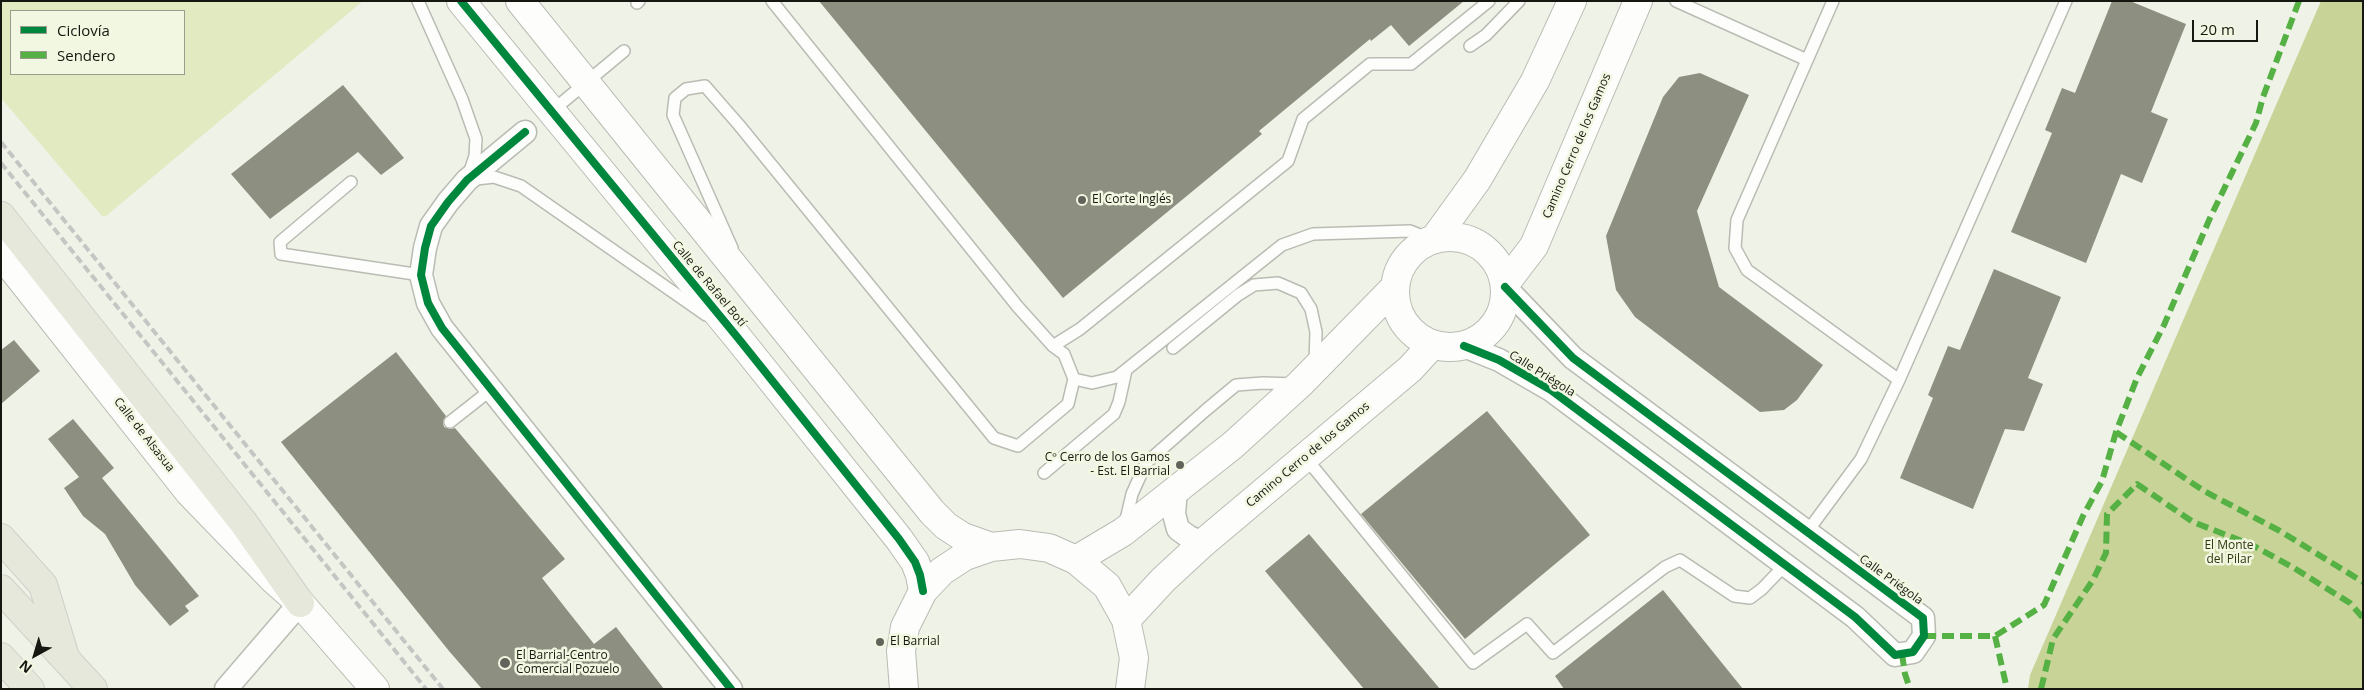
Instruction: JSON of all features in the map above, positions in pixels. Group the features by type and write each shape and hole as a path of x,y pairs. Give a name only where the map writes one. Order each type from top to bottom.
{"highway":[{"path":"1,216 243,522 300,603"},
{"path":"1,538 43,585 65,658"},
{"path":"1,589 93,689"},
{"path":"1,657 30,689"}],"street":[{"name":"Calle de Rafael Botí","path":"461,1 746,348 898,539 915,562 923,591"},
{"path":"520,1 932,512 946,526 963,537 991,547"},
{"path":"1434,239 1477,180 1535,81 1572,1"},
{"name":"Camino Cerro de los Gamos","path":"1505,286 1534,246 1638,1"},
{"path":"525,132 467,180 431,226 424,248 421,275 428,303 442,328 731,689"},
{"path":"1454,237 1472,241 1488,252 1499,267 1505,286 1504,305 1499,319 1490,331 1478,340 1464,346 1448,348 1432,345 1416,336 1404,323 1396,306 1394,288 1398,273 1405,259 1416,248 1434,239 1454,237"},
{"name":"Calle de Alsasua","path":"1,254 189,492 256,562 300,603 375,689"},
{"name":"Calle Priégola","path":"1464,346 1499,360 1551,390 1784,566 1855,617 1895,655 1913,652 1924,636 1923,618 1573,358 1505,286"},
{"path":"1076,560 1123,532 1233,445 1308,376 1394,288"},
{"name":"Camino Cerro de los Gamos","path":"1126,620 1163,580 1204,543 1304,456 1410,369 1432,345"},
{"path":"746,348 776,371 871,488 880,492 888,488 894,480 896,469"},
{"path":"1176,489 1174,514 1178,529 1189,537 1204,543"},
{"path":"904,689 901,651 905,627 923,591 942,571 965,556 991,547 1020,544 1049,548 1076,560 1106,586 1126,620 1134,658 1130,689"},
{"path":"226,689 300,603"}],"lane":[{"path":"418,1 462,99 476,139 475,156 467,180 494,177 521,186 746,348"},
{"path":"748,284 673,115 675,98 686,89 705,86 994,438 1018,446 1068,404 1074,379 1064,354 1053,346 1018,307 772,1"},
{"path":"1053,346 1080,329 1288,161 1303,119 1370,64 1411,64 1489,1"},
{"path":"1470,46 1492,29 1519,1"},
{"path":"1676,1 1808,60"},
{"path":"1833,1 1736,220 1735,248 1747,270 1899,380"},
{"path":"1807,532 1861,459 1899,380 2066,1"},
{"path":"552,111 624,51"},
{"path":"351,182 280,242 281,254 421,275"},
{"path":"1074,379 1092,383 1117,378 1282,245 1313,234 1410,232 1434,239"},
{"path":"1123,532 1132,494 1146,463 1236,385 1308,376 1316,332 1311,309 1301,293 1278,283 1254,285 1173,348"},
{"path":"1044,473 1114,414 1119,402 1126,370"},
{"path":"450,422 492,389"},
{"path":"1304,456 1473,663 1527,624 1554,653 1664,567 1680,560 1734,596 1750,598 1762,589 1784,566"}],"green space":[{"path":"1,1 363,1 106,216 102,216 1,98"},
{"name":"El Monte del Pilar","path":"2321,1 2363,1 2363,689 2028,689 2030,675"}],"building":[{"name":"El Corte Inglés","path":"819,1 1464,1 1409,46 1391,25 1371,41 1370,39 1259,131 1262,134 1063,298"},
{"path":"2112,1 2130,1 2186,24 2151,112 2168,119 2142,183 2121,174 2086,263 2011,232 2052,133 2045,130 2062,88 2075,93"},
{"path":"1700,73 1749,95 1697,211 1719,287 1823,365 1797,400 1784,410 1760,412 1635,317 1616,290 1606,236 1663,97 1679,77"},
{"path":"343,85 404,158 381,175 358,152 270,219 231,174"},
{"path":"1994,269 2061,297 2028,378 2043,384 2024,431 2005,429 1973,509 1900,478 1933,398 1928,395 1948,346 1960,350"},
{"path":"14,340 40,371 1,404 1,350"},
{"path":"396,352 446,416 443,423 444,427 455,428 565,559 542,578 594,644 616,627 664,689 482,689 449,651 281,442"},
{"path":"1487,411 1590,535 1465,639 1361,514"},
{"path":"73,419 114,468 102,478 199,596 185,606 189,611 170,626 135,585 105,534 83,516 64,488 79,477 48,439"},
{"path":"1309,534 1440,689 1364,689 1265,571"},
{"path":"1663,590 1743,689 1564,689 1555,676"}],"railway":[{"path":"1,142 443,689"},
{"path":"1,163 426,689"}],"marked path":[{"path":"1924,636 1995,636 2044,605 2083,516 2102,481 2116,432 2137,378 2164,325 2210,218 2256,123 2263,97 2299,1"},
{"path":"2116,432 2204,491 2280,531 2363,582"},
{"path":"2041,689 2053,639 2093,580 2106,553 2107,514 2137,484 2193,522 2252,545 2294,568 2350,603 2363,618"},
{"path":"1995,636 2007,689"},
{"path":"1902,654 1905,674 1910,689"}],"cycle path":[{"path":"461,1 738,338 899,539 915,562 923,591"},
{"path":"525,132 467,180 431,226 421,275 428,303 442,328 731,689"},
{"path":"1464,346 1499,360 1551,390 1855,617 1895,655 1913,652 1924,636 1923,618 1573,358 1505,287"}],"place":[{"name":"El Corte Inglés","path":"1082,200"},
{"name":"Cº Cerro de los Gamos - Est. El Barrial","path":"1180,465"},
{"name":"El Barrial","path":"880,642"},
{"name":"El Barrial-Centro Comercial Pozuelo","path":"505,663"}]}
